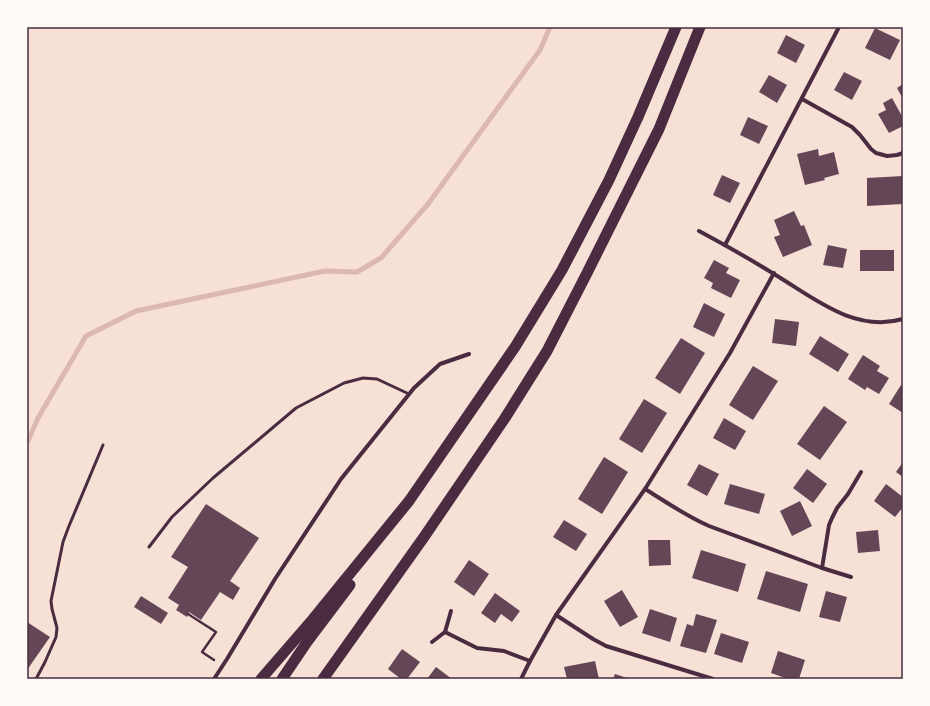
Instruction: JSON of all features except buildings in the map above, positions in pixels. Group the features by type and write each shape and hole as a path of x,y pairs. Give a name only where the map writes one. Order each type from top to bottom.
{"highway":[{"path":"282,679 307,642 380,545 515,347 562,270 609,180 638,117 676,27"},
{"path":"322,679 424,537 505,418 547,351 659,129 700,27"},
{"path":"261,679 313,619 409,502"}],"street":[{"path":"725,245 839,27"},
{"path":"802,99 849,125 876,153 887,156 894,156 903,153"},
{"path":"700,231 774,273 826,306 849,317 877,323 903,319"},
{"path":"521,679 530,660 556,615 645,488 730,353 774,273"},
{"path":"214,679 275,579 341,479 414,388 440,364 470,354"},
{"path":"822,568 829,525 837,508 848,494 861,472"},
{"path":"645,488 683,513 721,531 851,577"},
{"path":"432,642 445,632 451,611"},
{"path":"556,615 606,646 713,679"},
{"path":"445,632 477,648 504,651 530,660"}],"lane":[{"path":"149,547 172,517 213,478 296,408 344,383 363,378 377,379 409,394"},
{"path":"36,679 56,637 56,628 51,601 63,542 103,445"}],"path":[{"path":"188,614 216,632 202,652 223,666"}],"waterway":[{"path":"27,443 38,418 86,336 136,311 325,271 357,272 381,258 428,204 540,50 550,27"}]}
